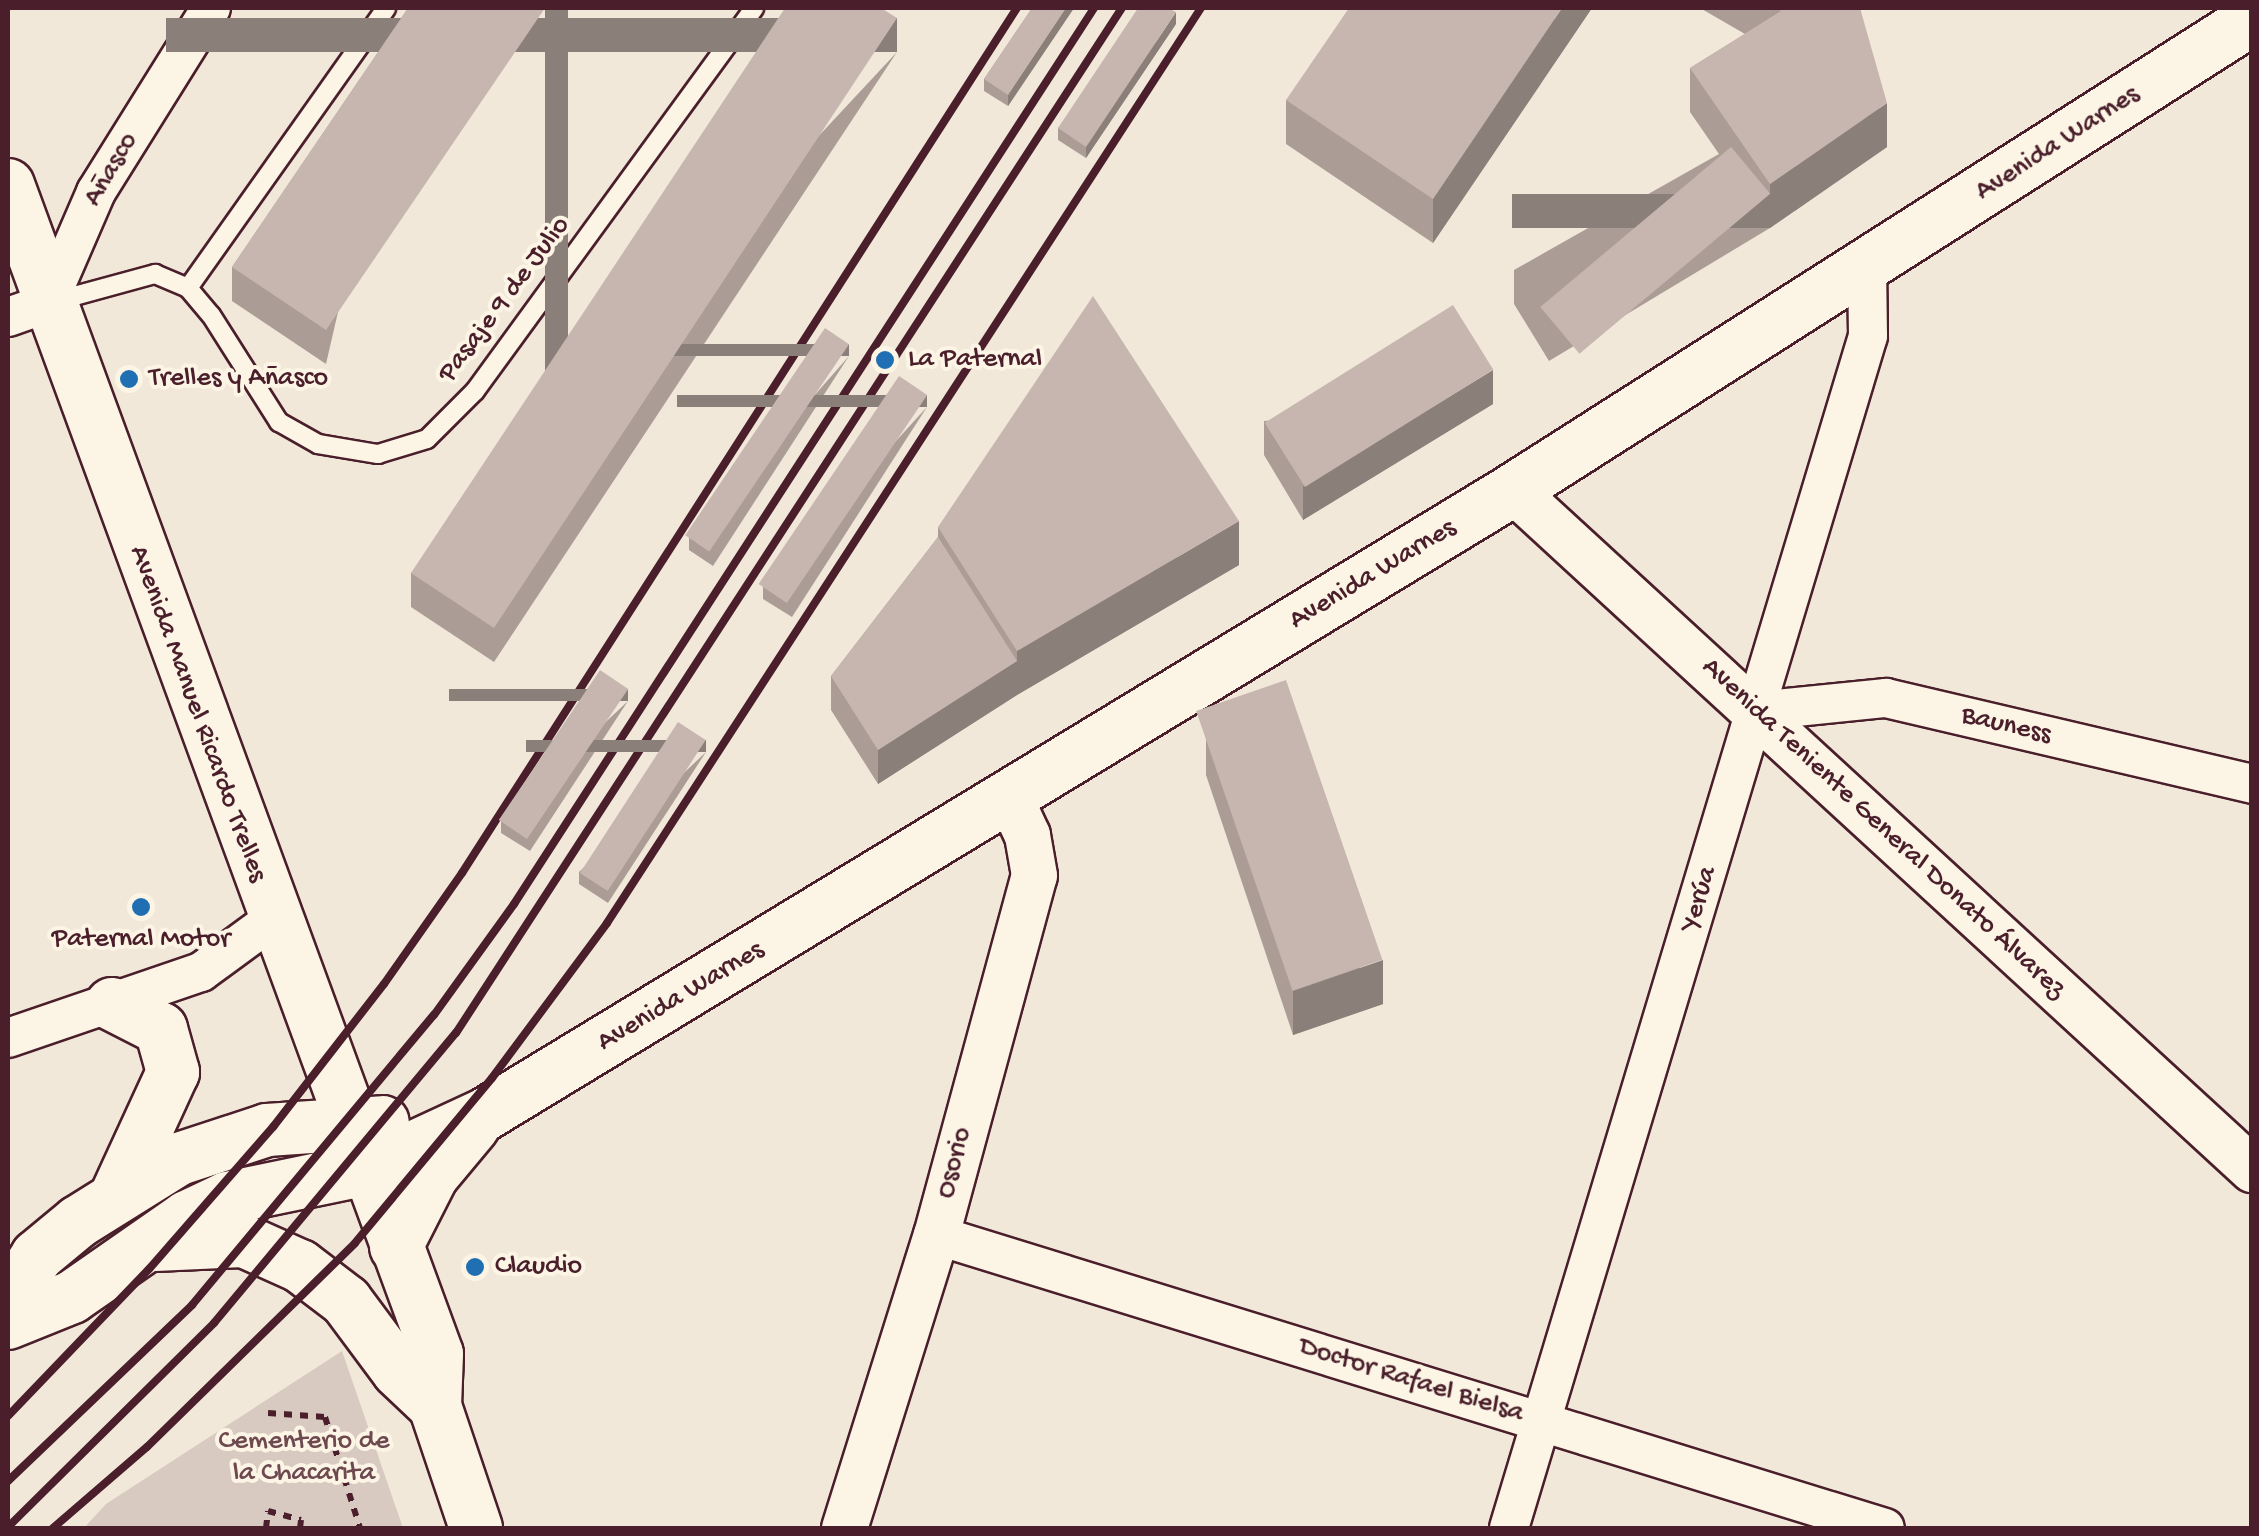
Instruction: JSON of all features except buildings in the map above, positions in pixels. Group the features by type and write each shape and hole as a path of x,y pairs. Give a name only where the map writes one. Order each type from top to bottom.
{"main road":[{"name":"Avenida Warnes","path":"8,1323 72,1297 155,1244 187,1217 227,1198 358,1147 484,1116 1514,490 2252,19"},
{"name":"Avenida Manuel Ricardo Trelles","path":"8,185 28,310 272,920 437,1354 435,1406"},
{"path":"112,1004 160,1029 172,1072 117,1194"},
{"path":"396,1248 432,1176 484,1116"},
{"name":"Avenida Warnes","path":"8,1302 38,1256 117,1194 223,1141 267,1130 358,1147"},
{"path":"155,1244 244,1241 300,1266 346,1301 398,1372 435,1406 476,1528"}],"street":[{"name":"Añasco","path":"28,310 210,8"},
{"name":"Yerúa","path":"1508,1528 1868,336 1867,266"},
{"name":"Avenida Teniente General Donato Álvarez","path":"1514,490 2252,1169"},
{"name":"Bauness","path":"1757,711 1886,698 2252,784"},
{"name":"Osorio","path":"844,1528 936,1235 1034,875 1027,835 1009,796"},
{"path":"8,1038 201,972 272,920"},
{"name":"Doctor Rafael Bielsa","path":"936,1235 1885,1528"}],"lane":[{"path":"28,310 155,274 188,288 386,8"},
{"name":"Pasaje 9 de Julio","path":"188,288 279,422 318,444 378,454 427,439 475,391 754,8"}],"path":[{"path":"268,1414 325,1417 360,1528"},
{"path":"266,1528 268,1511 301,1520 300,1528"}],"green space":[{"name":"Cementerio de la Chacarita","path":"342,1351 403,1528 84,1528 106,1504"}],"railway":[{"path":"8,1416 149,1269 273,1127 384,984 462,873 1017,8"},
{"path":"8,1481 192,1305 434,1015 514,904 1094,8"},
{"path":"8,1527 214,1323 456,1033 1122,8"},
{"path":"53,1528 147,1447 355,1243 492,1078 607,923 1201,8"}],"place":[{"name":"La Paternal","path":"885,360"},
{"name":"Trelles y Añasco","path":"129,379"},
{"name":"Paternal Motor","path":"141,907"},
{"name":"Claudio","path":"475,1267"}]}
